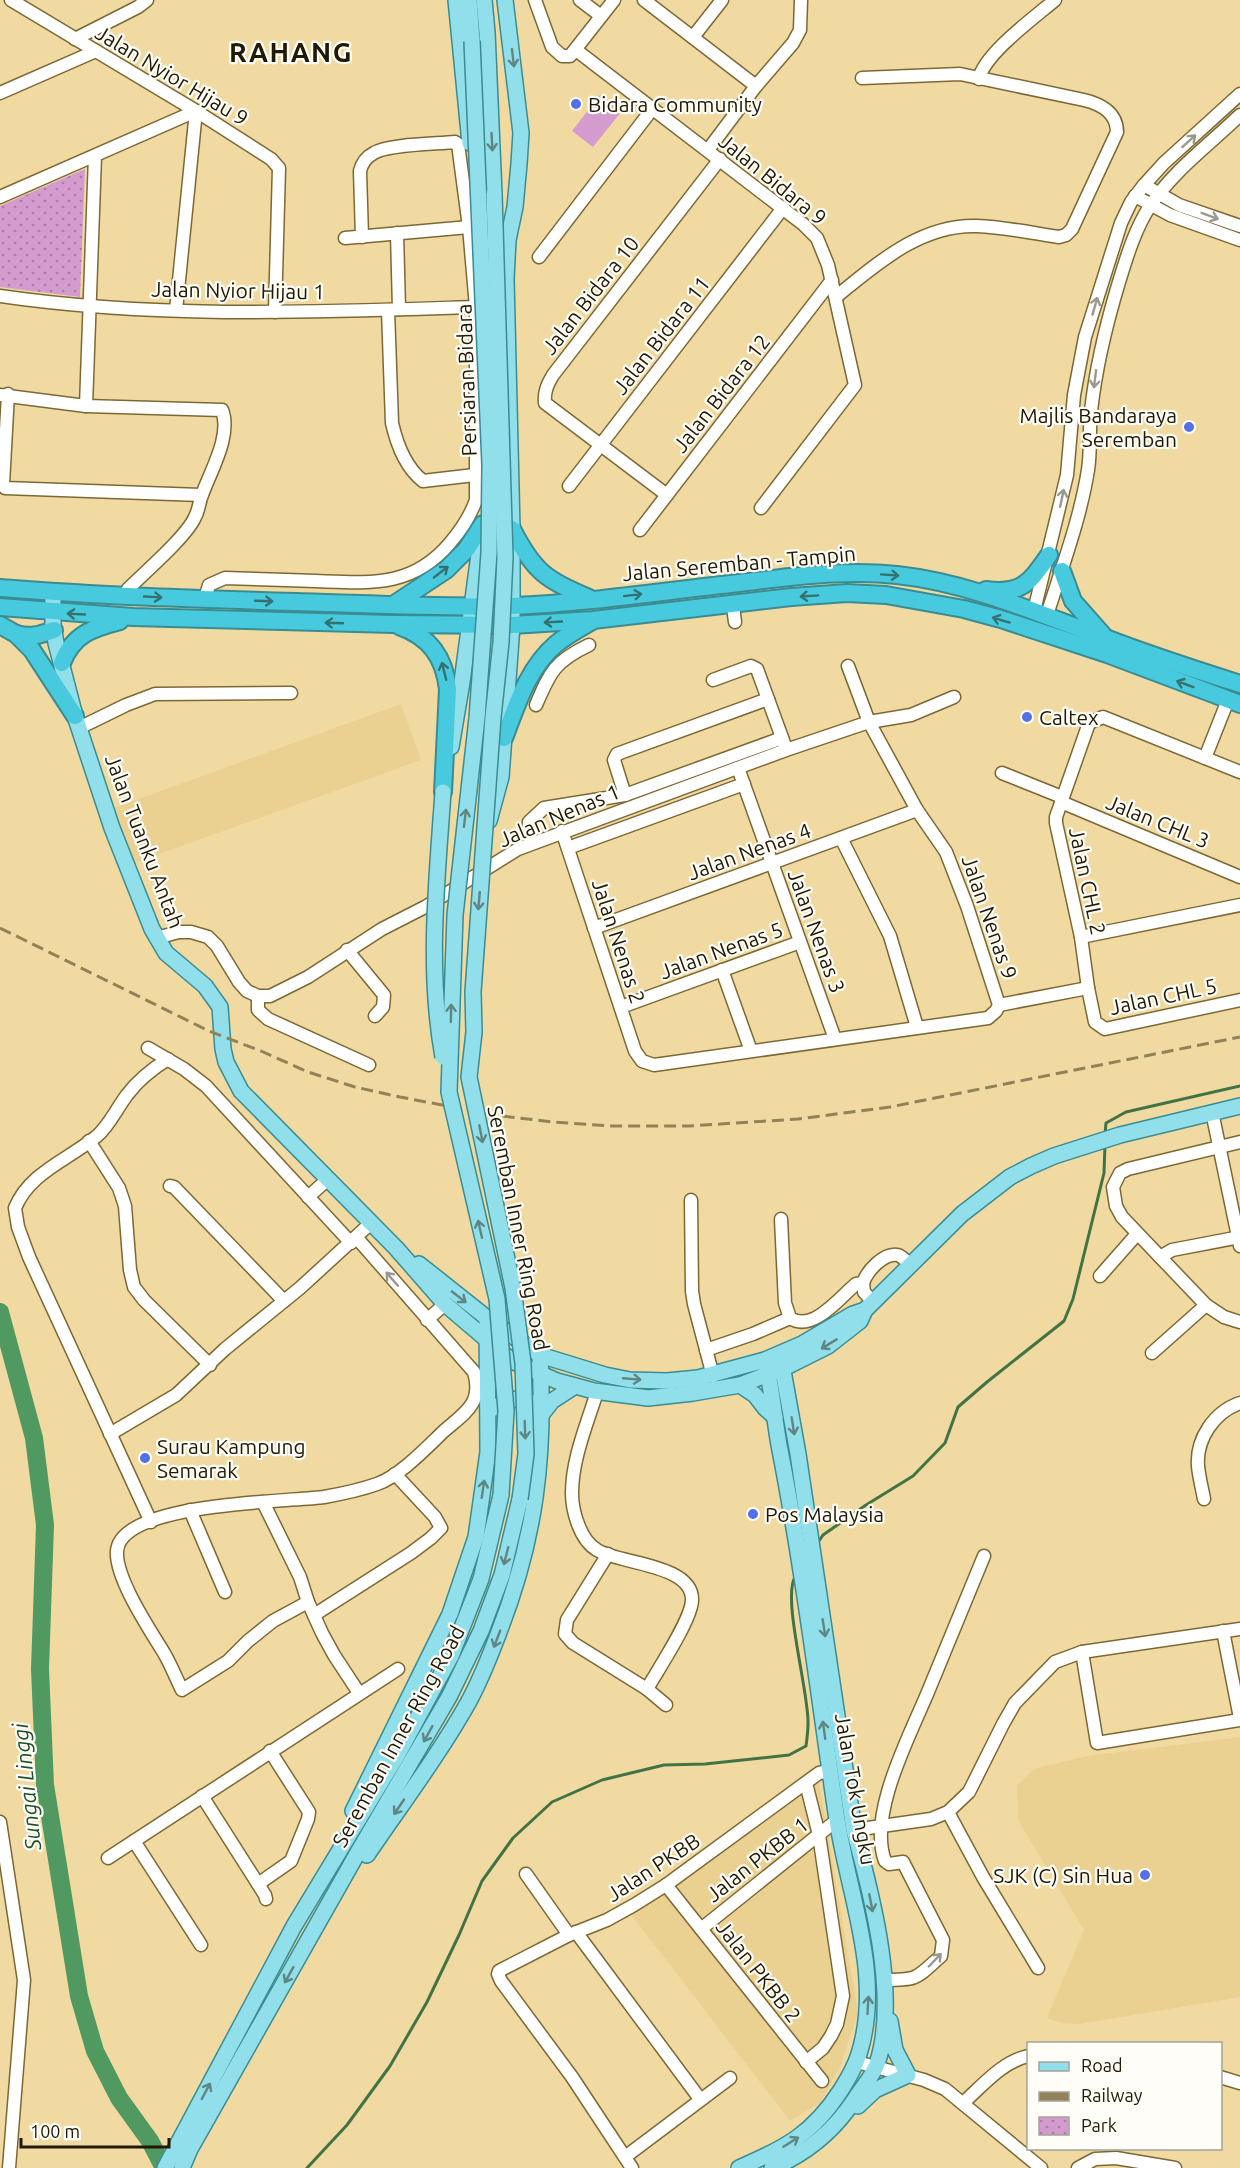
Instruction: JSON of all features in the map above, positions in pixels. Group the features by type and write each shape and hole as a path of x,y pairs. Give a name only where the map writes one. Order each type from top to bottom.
{"highway":[{"path":"393,605 446,570 466,550 483,524"},
{"path":"512,529 534,567 568,589 593,600"},
{"path":"961,587 997,592 1018,588 1032,580 1049,555"},
{"path":"1062,571 1073,601 1108,640"},
{"name":"Jalan Seremban - Tampin","path":"512,606 593,600 803,575 858,573 898,575 961,587 1240,684"},
{"path":"0,588 206,599 512,606"},
{"name":"Jalan Seremban - Tampin","path":"512,625 734,614 791,597 847,593 918,600 1001,619 1107,654 1234,702"},
{"path":"0,607 53,621 133,617 512,625"},
{"path":"62,663 67,650 75,640 100,626 133,617"},
{"path":"504,738 531,674 543,657 557,643 593,620"},
{"path":"16,634 36,637 53,621"},
{"path":"393,624 422,638 441,659 446,673 448,689 443,792"},
{"path":"0,625 16,634 32,650 77,722"}],"main road":[{"name":"Persiaran Bidara","path":"449,1092 439,1034 434,971 434,921 443,792 462,682 483,524 470,142 456,0"},
{"name":"Persiaran Bidara","path":"469,0 490,465 489,553 477,718"},
{"name":"Persiaran Bidara","path":"484,0 494,194 505,558 501,642 493,717"},
{"name":"Persiaran Bidara","path":"485,836 501,777 512,625 506,279 508,240 515,207 520,133 505,0"},
{"path":"476,575 485,585 492,585 507,575 512,566"},
{"name":"Jalan Tuanku Antah","path":"53,592 53,621 62,663 77,722 112,828 156,938 166,953 205,986 220,1006 226,1062 241,1091 396,1248 445,1304 512,1361 541,1374 597,1392 648,1398 740,1385 766,1367"},
{"path":"462,682 476,668 485,666 494,666 503,671 508,678"},
{"name":"Seremban Inner Ring Road","path":"165,2168 184,2146 307,1943 449,1698 481,1631 502,1575 520,1499 526,1454 525,1389 519,1322 469,1077 474,1032 473,992 493,717"},
{"name":"Seremban Inner Ring Road","path":"182,2168 184,2146 294,1926 398,1754 451,1656 481,1580 501,1495 506,1411 497,1299 449,1092 455,915 477,718"},
{"name":"Jalan Tuanku Antah","path":"396,1248 487,1318 540,1355 605,1376 630,1380 667,1381 713,1376 766,1367 828,1346 860,1321 869,1306 962,1214 1010,1177 1054,1156 1090,1144 1240,1106"},
{"path":"294,1926 381,1757 450,1614 476,1537 488,1452 487,1318"},
{"path":"307,1943 468,1703 488,1660 523,1565 536,1501 540,1464 540,1355"},
{"path":"782,1361 808,1572"},
{"path":"766,1367 805,1553"},
{"path":"740,1385 755,1395 775,1417"},
{"path":"541,1415 552,1401 575,1386"},
{"path":"488,1425 501,1402 517,1399 531,1402 541,1415"},
{"name":"Jalan Tok Ungku","path":"738,2168 777,2151 797,2139 814,2126 830,2108 857,2062 867,2021 869,1996 862,1934 824,1772 808,1572"},
{"name":"Jalan Tok Ungku","path":"772,2168 806,2151 842,2119 876,2066 883,2038 885,2010 884,1980 865,1870 854,1830 808,1572"},
{"path":"842,2119 849,2116 875,2090 908,2075 895,2050 890,2016 885,2010"}],"street":[{"name":"Jalan Nyior Hijau 9","path":"11,0 196,111 271,159 279,168 275,312"},
{"path":"75,39 138,7 147,0"},
{"path":"534,0 552,47 562,56 570,56 576,50 614,0"},
{"path":"580,0 601,16"},
{"path":"644,0 756,86"},
{"path":"693,37 722,0"},
{"path":"708,150 756,86 794,43 800,30 801,0"},
{"path":"979,79 980,73 992,56 1055,0"},
{"name":"Jalan Bidara 9","path":"576,50 720,159 818,238 837,296 855,385 761,508"},
{"path":"0,93 96,51"},
{"path":"837,296 888,255 921,237 943,230 978,226 1059,237 1066,235 1072,229 1117,132 1115,119 1096,103 949,73 862,78"},
{"path":"1041,613 1049,555 1067,475 1074,395 1085,337 1121,223 1135,196 1164,163 1240,94"},
{"path":"538,257 653,108"},
{"path":"0,197 196,111 176,310"},
{"path":"1041,613 1062,571 1082,500 1088,468 1094,387 1104,329 1129,249 1159,194 1240,116"},
{"path":"206,599 209,585 225,578 368,584 402,578 417,572 443,551 463,528 476,500 480,475 476,307 469,227 458,144 455,142 381,149 367,158 360,171 362,237"},
{"path":"86,406 95,156"},
{"name":"Jalan Bidara 10","path":"601,444 545,403 544,394 547,384 720,159"},
{"path":"1173,179 1174,199 1177,204"},
{"path":"1144,185 1177,204 1240,226"},
{"path":"1135,196 1167,214 1240,240"},
{"name":"Jalan Bidara 11","path":"569,486 783,208"},
{"path":"1140,226 1154,217 1167,214"},
{"path":"345,238 469,227"},
{"path":"397,233 392,423 395,438 411,470 423,481 480,475"},
{"name":"Jalan Bidara 12","path":"640,530 832,280"},
{"name":"Jalan Nyior Hijau 1","path":"0,296 90,306 176,310 275,312 476,307"},
{"path":"124,596 195,518 201,495 219,457 225,417 222,410 86,406 4,394 3,484 5,488 201,495"},
{"path":"601,444 667,495"},
{"path":"536,705 549,674 556,666 576,651 589,645"},
{"path":"532,843 528,834 529,822 544,808 625,795 784,744 757,669 751,666 713,680"},
{"name":"Jalan Nenas 9","path":"642,1061 654,1065 751,1052 988,1018 996,1011 999,1005 968,906 946,852 917,810 869,722 848,666"},
{"path":"77,722 155,694 291,693"},
{"name":"Jalan Nenas 1","path":"258,996 270,996 283,991 347,950 425,907 532,843 738,768 784,744 869,722 911,715 954,697"},
{"path":"625,795 615,760 617,754 768,699"},
{"path":"1234,702 1204,758 1240,772"},
{"name":"Jalan CHL 2","path":"1095,1022 1081,937 1056,823 1089,723 1103,717 1204,758"},
{"name":"Jalan Nenas 3","path":"738,768 835,1039"},
{"name":"Jalan CHL 3","path":"1002,773 1240,877"},
{"path":"568,848 744,784"},
{"path":"607,798 612,813"},
{"name":"Jalan Nenas 4","path":"594,928 917,810"},
{"name":"Jalan Nenas 2","path":"562,831 635,1052 642,1061"},
{"path":"841,838 890,936 917,1027"},
{"path":"1081,937 1240,905"},
{"path":"156,938 179,932 191,932 208,937 217,946 239,982 248,991 258,996 258,1010 268,1019 369,1065"},
{"name":"Jalan Nenas 5","path":"621,1007 800,942"},
{"path":"347,950 384,995 383,1006 375,1016"},
{"path":"722,970 751,1052"},
{"path":"999,1005 1088,988"},
{"name":"Jalan CHL 5","path":"1095,1022 1105,1029 1240,1000"},
{"path":"148,1048 184,1069 206,1086 308,1197 354,1240 474,1372 478,1387 476,1400 466,1412 395,1474 381,1483 325,1497 225,1504 190,1510 132,1530 122,1539 117,1549 118,1562 129,1591 166,1655 182,1690 228,1661 273,1621 308,1602"},
{"path":"151,1522 29,1257 18,1227 15,1208 28,1185 98,1135 148,1071 168,1059"},
{"path":"1160,1257 1172,1250 1239,1240 1212,1112"},
{"path":"89,1141 118,1188 125,1206 130,1270 134,1287 144,1300 210,1365"},
{"path":"1240,1142 1128,1169 1115,1179 1113,1194 1122,1217 1206,1305 1224,1317 1240,1322"},
{"path":"308,1197 328,1179"},
{"path":"170,1186 174,1187 284,1301"},
{"path":"691,1200 692,1291 713,1376"},
{"path":"781,1219 785,1302 790,1318"},
{"path":"110,1434 176,1395 371,1223"},
{"path":"1100,1276 1137,1234"},
{"path":"706,1350 790,1318 801,1322 811,1320 822,1314 856,1284 863,1282 873,1268 887,1257 902,1257 910,1265"},
{"path":"863,1282 869,1306"},
{"path":"427,1320 445,1304"},
{"path":"1152,1353 1206,1305"},
{"path":"597,1392 574,1472 572,1495 578,1522 586,1539 597,1550 675,1575 688,1586 692,1600 683,1627 647,1689"},
{"path":"1204,1499 1198,1466 1199,1447 1214,1420 1224,1410 1240,1403"},
{"path":"314,1615 411,1553 441,1528 435,1517 395,1474"},
{"path":"263,1502 300,1577 308,1602 334,1655 359,1693"},
{"path":"190,1510 225,1592"},
{"path":"608,1554 567,1620 565,1634 573,1643 647,1689 666,1705"},
{"path":"884,1980 911,1980 917,1977 941,1956 944,1946 903,1862 889,1864 885,1861 880,1826 896,1765 984,1556"},
{"path":"854,1830 931,1819 948,1812 969,1792 1015,1703 1055,1662 1082,1652 1240,1629"},
{"path":"1082,1652 1096,1743 1240,1719 1223,1631"},
{"path":"108,1858 398,1669"},
{"path":"258,1884 291,1861 309,1812 270,1751"},
{"name":"Jalan PKBB","path":"628,2163 572,2077 501,1982 498,1974 501,1969 572,1934 607,1920 666,1885 824,1772"},
{"path":"806,1783 819,1835 843,1996 837,2024 831,2036 823,2048 806,2062"},
{"path":"202,1796 266,1899"},
{"path":"948,1812 983,1878 1038,1968"},
{"name":"Jalan PKBB 1","path":"701,1929 837,1820"},
{"path":"0,1822 24,1980 9,2168"},
{"path":"134,1841 201,1945"},
{"path":"526,1874 700,2099"},
{"name":"Jalan PKBB 2","path":"666,1885 822,2082"},
{"path":"963,2103 1002,2068 1027,2056"},
{"path":"857,2062 908,2075 945,2089 1041,2168"},
{"path":"1222,2077 1240,2083"},
{"path":"628,2163 700,2099 730,2078"},
{"path":"1078,2168 1095,2159 1116,2158 1175,2168"}],"shaded area":[{"path":"401,704 421,760 134,863 114,808"},
{"name":"SJK (C) Sin Hua","path":"1240,1737 1240,1997 1079,2024 1061,2023 1047,2018 1084,1930 1018,1820 1017,1786 1034,1769 1087,1756"},
{"path":"818,1775 858,2013 841,2065 820,2103 790,2121 630,1913"}],"green space":[{"path":"600,95 621,112 593,147 572,131"},
{"path":"85,169 80,297 0,287 0,206"}],"waterway":[{"path":"1105,1134 1106,1123 1126,1112 1240,1086"},
{"path":"817,1544 823,1535 913,1476 945,1443 958,1407 1064,1321 1073,1299 1104,1173 1105,1144"},
{"name":"Sungai Linggi","path":"0,1312 34,1438 45,1525 40,1669 45,1785 79,1996 95,2051 119,2098 150,2141 164,2168"},
{"path":"307,2168 347,2125 390,2066 427,2002 482,1881 513,1838 552,1802 602,1780 664,1765 705,1764 789,1755 806,1746 807,1709 792,1604 795,1577"}],"railway":[{"path":"0,928 209,1031 308,1072 355,1087 400,1097 494,1115 553,1122 610,1126 689,1126 798,1119 890,1107 1240,1037"}],"place":[{"name":"Bidara Community","path":"576,104"},
{"name":"Majlis Bandaraya Seremban","path":"1189,427"},
{"name":"Caltex","path":"1027,717"},
{"name":"Surau Kampung Semarak","path":"145,1458"},
{"name":"Pos Malaysia","path":"753,1514"},
{"name":"SJK (C) Sin Hua","path":"1145,1875"}],"district":[{"name":"RAHANG","path":"291,52"}]}
